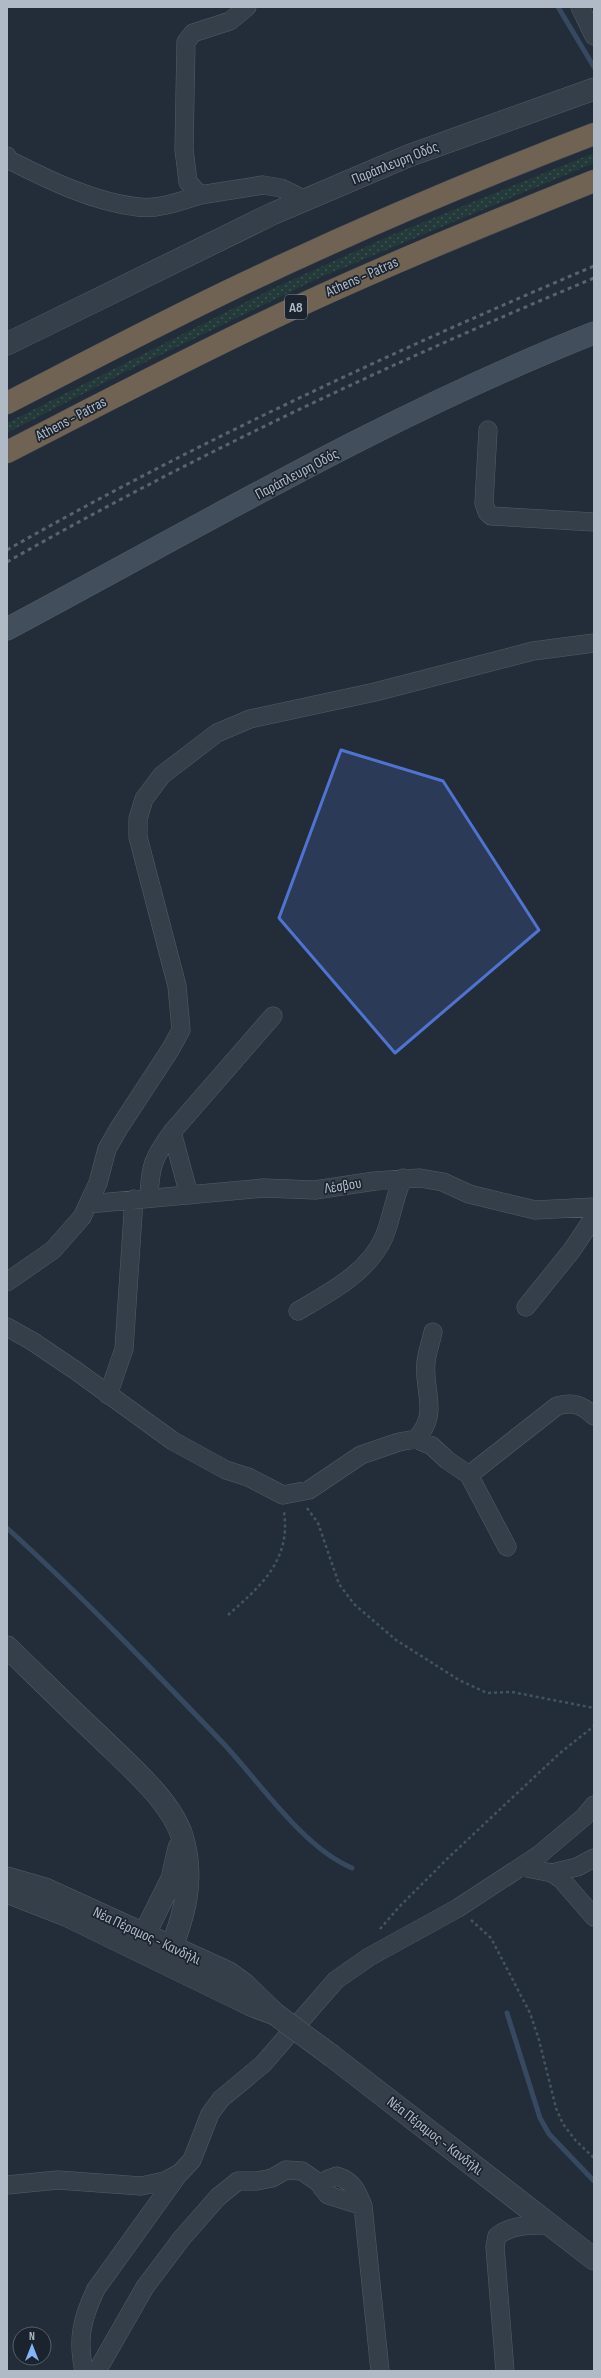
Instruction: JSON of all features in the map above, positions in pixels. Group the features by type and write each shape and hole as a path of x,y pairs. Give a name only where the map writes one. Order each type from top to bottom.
{"highway":[{"path":"7,403 228,291 307,254 386,218 594,134"},
{"name":"Athens - Patras","path":"7,452 130,388 313,299 405,258 594,181"}],"main road":[{"name":"Παράπλευρη Οδός","path":"7,629 392,423 480,380 594,333"}],"street":[{"path":"200,195 188,182 184,149 186,42 193,34 230,21 247,7"},
{"path":"580,7 594,36"},
{"name":"Παράπλευρη Οδός","path":"7,344 272,214 408,156 594,89"},
{"path":"7,156 9,160 44,178 102,199 139,208 175,203 200,195 263,185 281,188 306,200"},
{"path":"488,430 484,503 487,512 491,516 594,522"},
{"path":"7,1282 53,1250 82,1217 98,1183 107,1149 170,1050 181,1030 177,986 138,837 138,819 144,799 162,775 217,733 250,719 368,693 533,651 594,644"},
{"path":"108,1395 124,1349 142,1199 152,1164 172,1132 273,1016"},
{"path":"172,1132 189,1195"},
{"path":"298,1311 345,1283 368,1260 384,1237 395,1195 403,1178"},
{"name":"Λέσβου","path":"88,1204 264,1188 315,1190 403,1178 420,1178 443,1182 469,1194 535,1210 594,1207"},
{"path":"526,1307 572,1250 594,1217"},
{"path":"7,1327 32,1341 141,1420 201,1457 284,1495 309,1490 360,1455 399,1442 416,1440 432,1446 447,1460 469,1475 507,1547"},
{"path":"416,1440 426,1429 429,1420 430,1408 426,1362 433,1332"},
{"path":"469,1475 557,1406 568,1402 582,1406 594,1416"},
{"path":"7,1647 160,1798 182,1836 187,1866 188,1895 185,1911 169,1955"},
{"path":"84,2371 80,2350 83,2322 96,2289 180,2173 192,2160 210,2114 221,2099 263,2064 325,1991 350,1969 458,1908 522,1867 554,1843 594,1805"},
{"path":"141,1942 172,1879 182,1836"},
{"path":"552,1873 577,1867 594,1858"},
{"path":"522,1867 552,1873 561,1879 594,1917"},
{"name":"Νέα Πέραμος - Κανδήλι","path":"7,1878 45,1889 141,1942 169,1955 251,2005 275,2014 332,2056 594,2259"},
{"name":"Νέα Πέραμος - Κανδήλι","path":"7,1892 141,1942"},
{"path":"97,2371 145,2287 182,2238 218,2197 238,2181 257,2181 272,2178 286,2170 302,2172 319,2182 328,2195 363,2206 380,2371"},
{"path":"7,2185 58,2180 141,2186 165,2181 180,2173"},
{"path":"505,2371 495,2247 497,2236 507,2229 523,2225 550,2225"}],"path":[{"path":"228,1615 258,1588 273,1569 284,1546 286,1526 281,1502 284,1495 307,1508 318,1523 332,1569 339,1584 354,1604 408,1648 459,1680 487,1693 512,1692 594,1708"},
{"path":"369,1957 374,1939 399,1907 560,1753 594,1726"},
{"path":"458,1908 491,1938 530,2014 539,2040 556,2108 563,2124 576,2141 594,2158"}],"highlighted area":[{"path":"341,750 443,781 539,930 395,1053 279,918"}],"green space":[{"path":"594,153 594,163 319,278 123,373 7,433 7,423 276,287 394,234"}],"waterway":[{"path":"558,7 594,67"},
{"path":"7,1528 90,1606 169,1687 222,1742 282,1812 299,1829 316,1845 334,1858 352,1868"},
{"path":"507,2013 540,2118 549,2134 594,2181"}],"railway":[{"path":"7,550 150,472 296,399 444,331 594,266"},
{"path":"7,562 150,484 296,411 370,376 594,278"}]}
